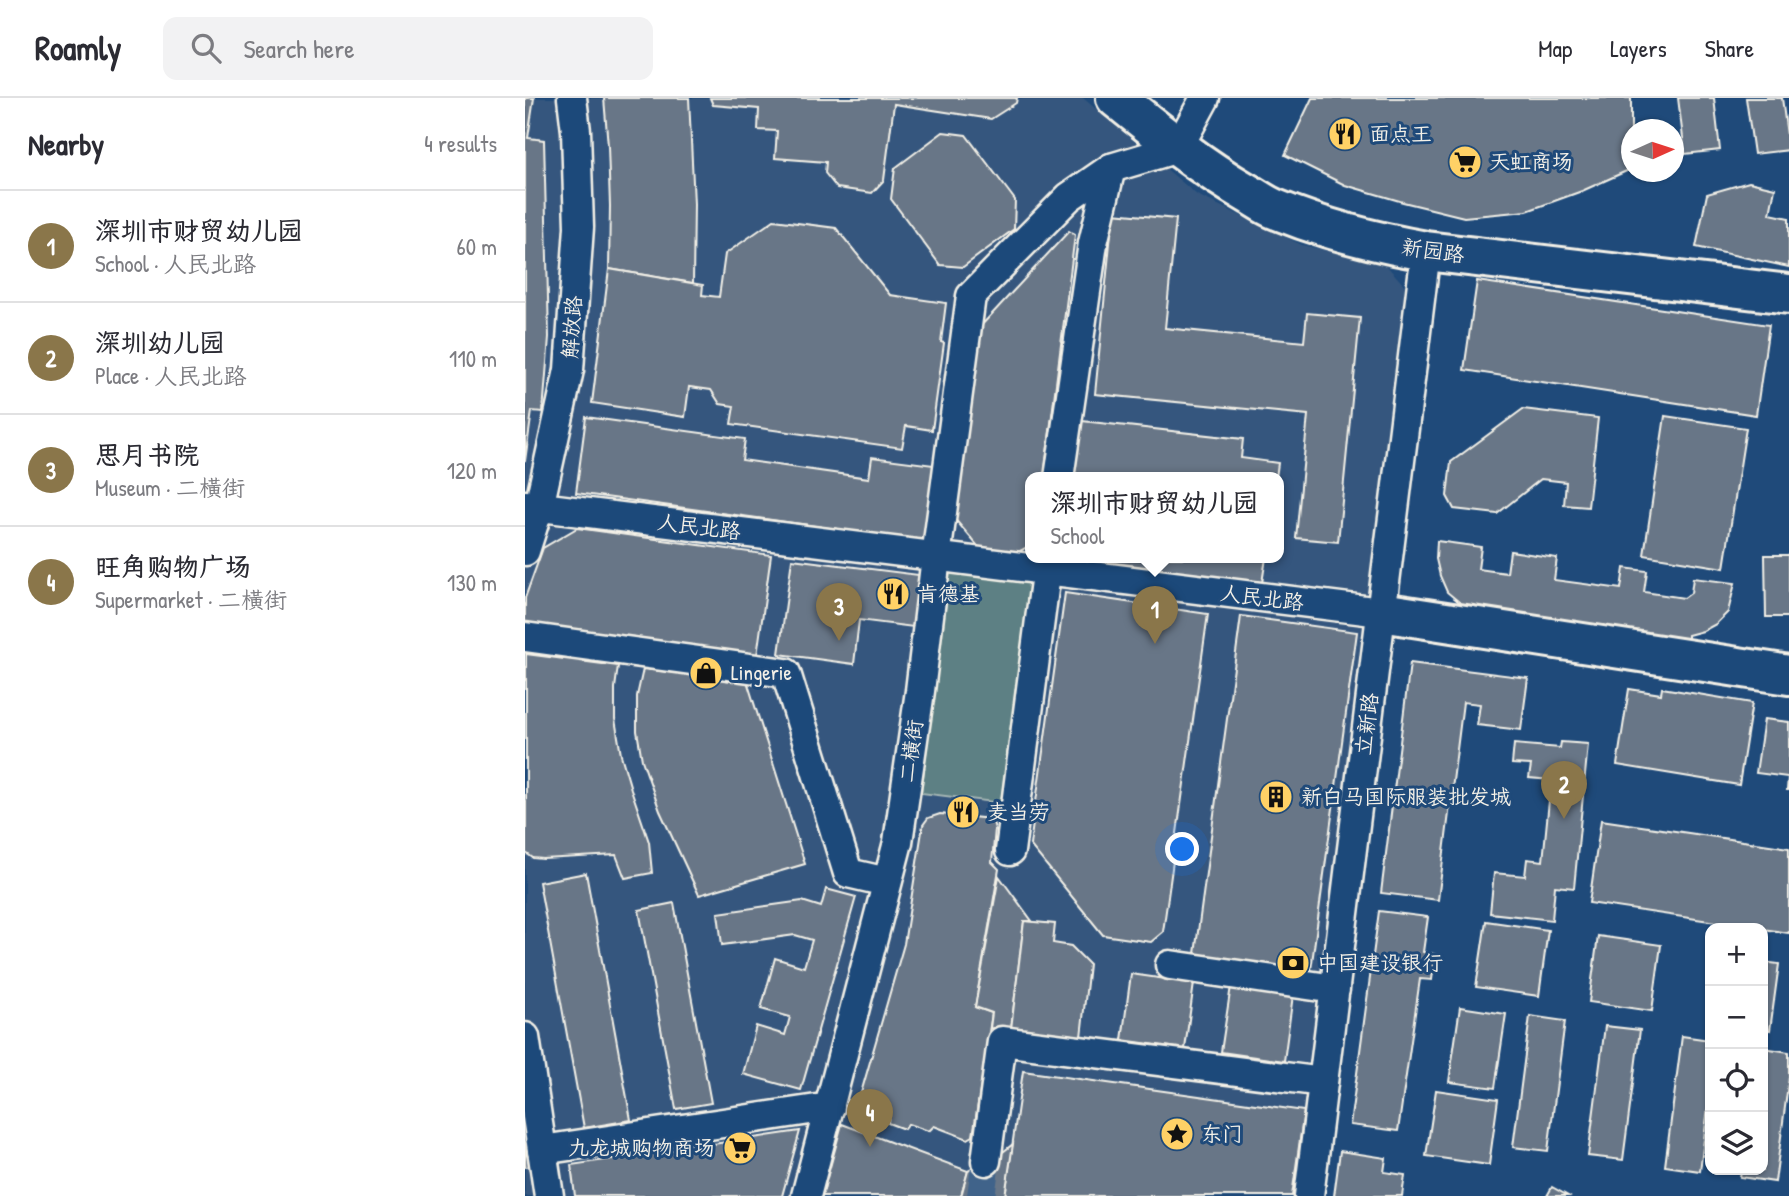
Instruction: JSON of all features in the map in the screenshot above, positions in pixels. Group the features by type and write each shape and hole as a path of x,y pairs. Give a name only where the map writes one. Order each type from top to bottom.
{"main road":[{"name":"新园路","path":"1116,98 1178,148 1229,183 1273,208 1375,242 1426,251 1789,294"},
{"name":"人民北路","path":"1381,612 1789,675"}],"street":[{"name":"解放路","path":"525,551 532,506 569,370 579,227 576,131 572,98"},
{"path":"1060,472 1093,243 1111,168 1178,148 1205,98"},
{"name":"二横街","path":"806,1196 898,842 971,296 1069,197 1111,168"},
{"name":"立新路","path":"1309,1196 1426,251"},
{"name":"人民北路","path":"532,506 936,557 1025,563"},
{"name":"人民北路","path":"1047,564 1381,612"},
{"path":"1010,851 1047,564"},
{"path":"525,637 786,673 848,873 887,882"},
{"path":"1170,965 1335,989"},
{"path":"525,1037 549,1196"},
{"path":"986,1161 1002,1041 1323,1082"},
{"path":"542,1150 830,1107"}],"shaded area":[{"path":"525,98 1083,98 1197,195 1302,245 1385,264 1405,286 1294,1196 525,1196"}],"green space":[{"path":"950,571 1030,581 1001,803 921,793"}],"building":[{"path":"525,98 534,98 528,138 544,140 549,337 543,412 532,411 525,461"},
{"path":"604,98 689,98 694,204 693,283 609,269 610,206"},
{"path":"710,98 1017,98 1016,103 991,119 894,104 884,180 872,193 837,188 825,173 826,162 775,158 777,131 758,130 759,109 713,105"},
{"name":"天虹商场","path":"1312,98 1631,98 1631,119 1621,119 1621,173 1527,211 1464,217 1345,185 1285,155"},
{"path":"1678,98 1714,98 1720,150 1685,154 1684,119 1681,119"},
{"path":"1746,98 1782,98 1789,150 1754,154"},
{"path":"943,132 966,135 1015,200 1014,229 963,267 940,265 891,199 895,168"},
{"path":"1749,182 1775,188 1770,214 1789,218 1789,267 1696,247 1707,194"},
{"path":"1113,213 1176,219 1165,328 1304,342 1307,313 1360,318 1338,542 1296,538 1308,415 1095,394"},
{"path":"774,220 836,228 890,295 946,303 941,342 944,343 932,430 906,426 902,448 731,424 734,406 720,404 711,390 689,387 685,417 592,403 609,269 703,285 702,295 719,297 725,254"},
{"path":"1069,231 1075,235 1045,472 1025,472 1025,548 1011,556 982,551 953,517 979,328"},
{"path":"1477,281 1769,325 1756,415 1464,370"},
{"path":"1523,409 1598,418 1588,507 1564,505 1566,482 1541,479 1497,514 1454,509 1447,496 1451,462"},
{"path":"1665,416 1746,428 1724,568 1644,555"},
{"path":"586,417 745,439 742,460 869,478 872,457 934,465 924,541 576,493"},
{"path":"1082,421 1243,439 1241,458 1278,463 1277,472 1075,472"},
{"path":"577,528 771,555 757,656 525,625 525,598 543,548"},
{"path":"1437,541 1481,547 1478,569 1507,573 1510,551 1557,558 1554,580 1621,589 1624,568 1647,571 1644,592 1684,598 1691,593 1693,578 1735,583 1728,612 1716,624 1688,635 1688,644 1464,606 1447,592 1440,576 1436,559"},
{"path":"1765,555 1789,555 1789,617 1766,617"},
{"path":"792,559 919,575 913,627 859,620 854,664 779,654"},
{"path":"1111,563 1265,563 1262,583"},
{"path":"1065,593 1208,614 1163,932 1151,942 1103,935 1030,845"},
{"name":"新白马国际服装批发城","path":"1241,616 1357,632 1310,977 1194,961"},
{"path":"526,654 618,666 615,719 621,755 649,842 652,873 625,878 616,855 543,859 533,858 526,853"},
{"path":"1410,663 1528,678 1521,730 1477,725 1480,704 1463,702 1438,900 1381,893"},
{"path":"643,669 747,681 805,864 699,895 660,811 642,760 637,731 637,696"},
{"path":"1662,688 1752,703 1739,785 1617,765 1629,689 1661,694"},
{"path":"1764,719 1789,722 1789,790 1788,777 1756,773"},
{"path":"1561,742 1588,744 1574,888 1555,886 1552,920 1490,913 1494,873 1525,876 1527,859 1543,861 1551,780 1529,778 1531,765 1512,764 1514,744 1560,748"},
{"path":"940,814 992,819 995,829 992,862 999,869 975,1007 992,1013 973,1136 968,1139 934,1126 929,1131 908,1124 904,1129 888,1123 889,1111 859,1100 904,944 923,825 928,818"},
{"path":"1601,820 1789,848 1789,933 1768,930 1768,923 1722,923 1589,903"},
{"path":"586,873 631,1120 584,1128 539,882"},
{"path":"999,876 1032,921 1024,921 1011,1029 990,1028 992,1013 975,1007"},
{"path":"826,889 856,897 801,1090 743,1074 756,1026 785,1035 790,1017 761,1009 775,958 804,967 812,940 795,935 722,945 718,913 802,901 821,907"},
{"path":"674,903 711,1103 676,1109 639,910"},
{"path":"1379,911 1428,917 1423,952 1435,954 1432,980 1420,979 1398,1131 1350,1125"},
{"path":"1024,921 1055,924 1053,943 1071,946 1089,964 1081,1037 1011,1029"},
{"path":"1486,921 1548,930 1539,996 1476,987"},
{"path":"1598,936 1661,945 1652,1011 1589,1002"},
{"path":"1768,963 1779,964 1768,1030"},
{"path":"1131,974 1194,983 1185,1049 1122,1040"},
{"path":"1231,986 1293,995 1284,1061 1221,1052"},
{"path":"1460,1007 1506,1014 1495,1088 1449,1082"},
{"path":"1530,1016 1565,1021 1548,1151 1513,1147"},
{"path":"1605,1026 1640,1030 1623,1160 1588,1156"},
{"path":"1682,1036 1705,1039 1705,1132 1700,1171 1665,1166"},
{"path":"1768,1049 1789,1052 1789,1077 1775,1182 1740,1177 1768,1175"},
{"path":"1023,1071 1304,1111 1292,1196 1005,1196"},
{"path":"1436,1090 1498,1099 1489,1165 1426,1156"},
{"path":"525,1121 535,1166 525,1167"},
{"path":"842,1124 968,1171 961,1196 822,1196"},
{"name":"九龙城购物商场","path":"800,1131 782,1196 575,1196 571,1165"},
{"path":"1013,1144 1005,1196 961,1196 968,1171"},
{"path":"1340,1151 1386,1158 1384,1172 1405,1175 1402,1196 1334,1196"},
{"path":"1552,1187 1568,1196 1547,1196"}],"tunnel":[{"path":"981,1196 986,1161"}],"place":[{"name":"面点王","path":"1345,134"},
{"name":"天虹商场","path":"1465,162"},
{"name":"肯德基","path":"893,594"},
{"name":"思月书院","path":"839,641"},
{"name":"深圳市财贸幼儿园","path":"1155,644"},
{"name":"Lingerie","path":"706,673"},
{"name":"新白马国际服装批发城","path":"1276,797"},
{"name":"麦当劳","path":"963,812"},
{"name":"深圳幼儿园","path":"1564,819"},
{"name":"中国建设银行","path":"1293,963"},
{"name":"东门","path":"1177,1134"},
{"name":"旺角购物广场","path":"870,1147"},
{"name":"九龙城购物商场","path":"740,1148"}]}
